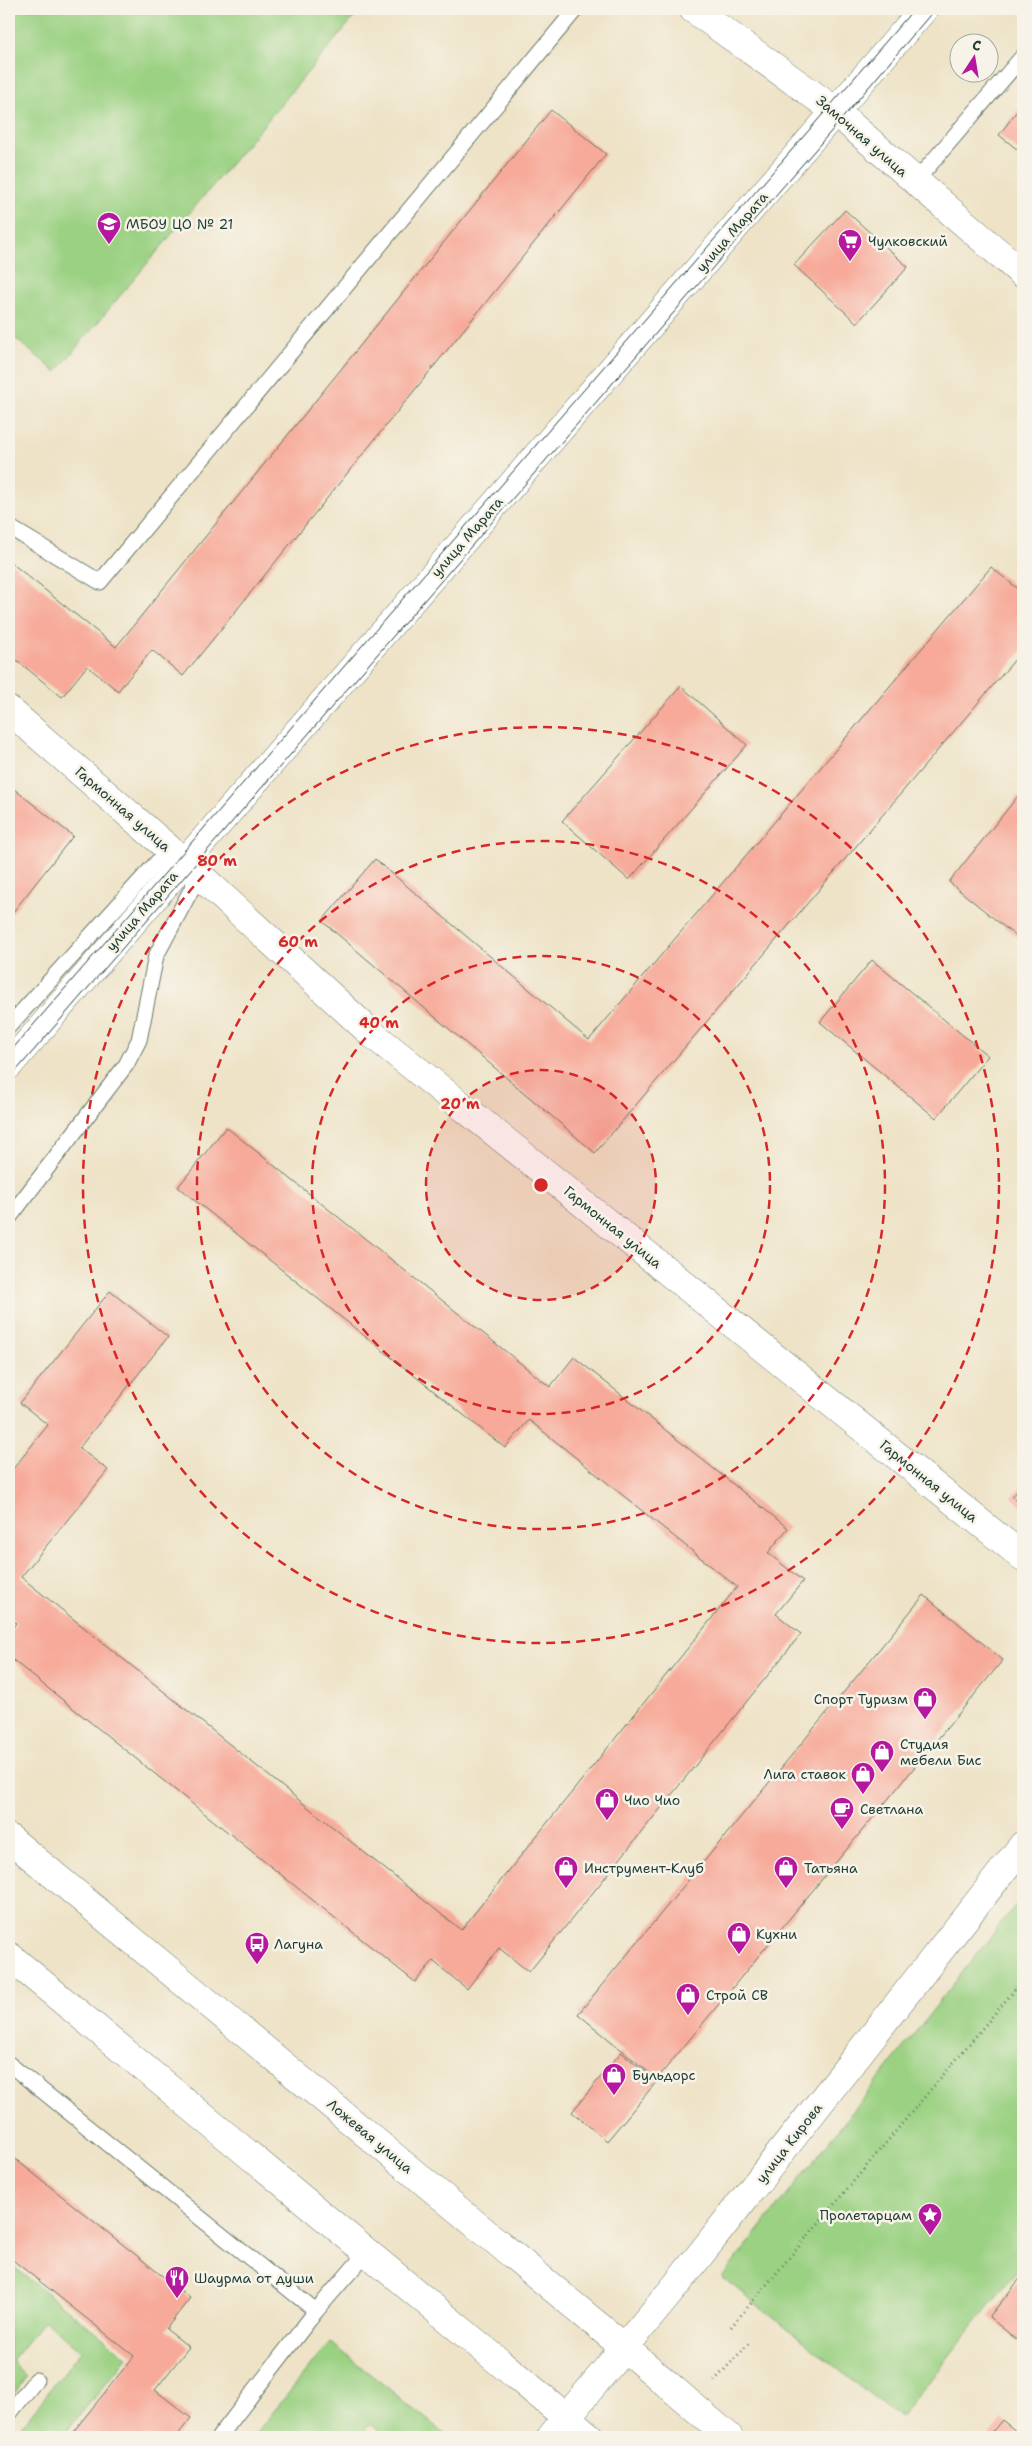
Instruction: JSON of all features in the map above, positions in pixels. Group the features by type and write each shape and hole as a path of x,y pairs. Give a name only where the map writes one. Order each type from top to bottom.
{"street":[{"name":"Замочная улица","path":"693,9 836,112 1023,274"},
{"name":"улица Марата","path":"9,1066 924,9"},
{"name":"Гармонная улица","path":"9,710 184,862 371,1033 1023,1557"},
{"name":"Ложевая улица","path":"9,1838 625,2348 729,2437"},
{"name":"улица Кирова","path":"558,2428 625,2348 1023,1846"},
{"path":"9,1956 366,2253 558,2428 590,2437"}],"lane":[{"path":"9,527 100,582 576,9"},
{"path":"915,182 1023,56"},
{"path":"9,1026 184,862"},
{"path":"9,1218 126,1066 142,1032 146,1015 149,982 184,862"},
{"path":"9,2064 316,2311"},
{"path":"219,2437 316,2311 366,2253"},
{"path":"9,2414 36,2380"}],"path":[{"path":"731,2327 1023,1980"},
{"path":"712,2384 750,2342"}],"green space":[{"name":"МБОУ ЦО № 21","path":"9,9 361,9 56,372 9,333"},
{"path":"1023,1896 1023,2263 900,2418 722,2277"},
{"path":"9,2263 127,2357 62,2437 13,2437 81,2351 44,2320 13,2359 14,2365 26,2377 9,2401"},
{"path":"330,2342 449,2437 386,2437 370,2424 359,2437 253,2437"}],"building":[{"path":"1023,103 1023,154 999,135"},
{"path":"551,110 606,154 183,676 152,650 118,691 87,666 62,697 9,654 9,561 116,647"},
{"path":"845,210 908,267 857,323 794,265"},
{"path":"991,567 1023,593 1023,650 595,1153 322,921 375,859 589,1040"},
{"path":"681,686 747,745 629,880 562,821"},
{"path":"9,785 73,836 9,917"},
{"path":"1018,796 1023,800 1023,942 949,882"},
{"path":"872,960 988,1056 936,1118 820,1022"},
{"path":"226,1127 550,1387 574,1357 788,1528 768,1553 803,1581 776,1614 801,1634 529,1972 499,1948 467,1989 433,1961 415,1982 9,1657 9,1633 16,1623 9,1617 9,1474 48,1425 20,1403 110,1291 168,1337 79,1448 108,1470 21,1577 461,1930 737,1587 529,1420 505,1448 178,1187"},
{"path":"1023,1484 1023,1508 1012,1497"},
{"path":"924,1595 1003,1660 657,2079 578,2014"},
{"name":"Бульдорс","path":"621,2052 657,2081 607,2141 572,2112"},
{"path":"9,2154 190,2298 166,2329 189,2347 155,2390 191,2418 176,2437 69,2437 134,2356 9,2257"},
{"path":"1023,2275 1023,2345 989,2317"},
{"path":"1002,2420 1023,2437 988,2437"}],"tram line":[{"path":"9,1053 914,9"},
{"path":"9,1079 834,128 935,9"}],"place":[{"name":"МБОУ ЦО № 21","path":"109,245"},
{"name":"Чулковский","path":"850,262"},
{"name":"Спорт Туризм","path":"925,1720"},
{"name":"Студия мебели Бис","path":"882,1773"},
{"name":"Лига ставок","path":"863,1795"},
{"name":"Чио Чио","path":"607,1821"},
{"name":"Светлана","path":"842,1830"},
{"name":"Инструмент-Клуб","path":"566,1889"},
{"name":"Татьяна","path":"786,1889"},
{"name":"Кухни","path":"739,1955"},
{"name":"Лагуна","path":"257,1965"},
{"name":"Строй СВ","path":"688,2016"},
{"name":"Бульдорс","path":"614,2096"},
{"name":"Пролетарцам","path":"930,2236"},
{"name":"Шаурма от души","path":"177,2299"}]}
